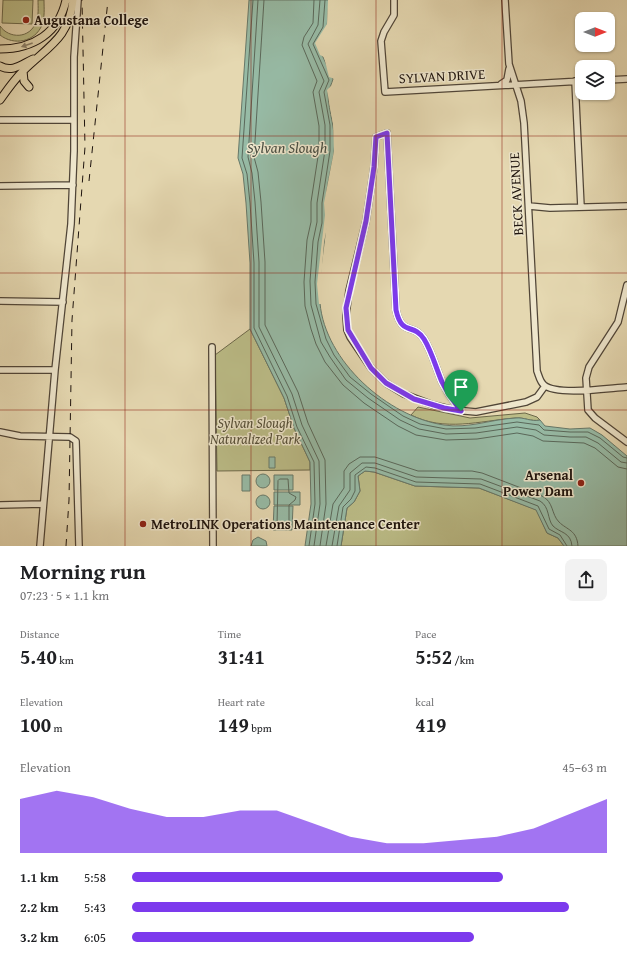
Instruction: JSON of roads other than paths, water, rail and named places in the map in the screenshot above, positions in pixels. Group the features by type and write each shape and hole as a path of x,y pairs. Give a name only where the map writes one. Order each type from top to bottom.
{"main road":[{"path":"0,49 24,47 37,42 59,21 66,0"},
{"path":"0,100 23,71 56,42 69,23 73,0"},
{"path":"0,66 13,69 46,52"},
{"path":"23,71 24,81 29,87"}],"street":[{"path":"40,546 55,370 71,236 74,57 78,0"},
{"name":"SYLVAN DRIVE","path":"394,0 394,15 384,32 381,41 385,92 575,82"},
{"name":"BECK AVENUE","path":"505,0 509,62 524,117 537,371 540,381 545,386"},
{"name":"SYLVAN DRIVE","path":"500,85 505,82 508,77 509,62"},
{"path":"615,80 627,79"},
{"path":"576,100 581,207"},
{"path":"0,120 74,120"},
{"path":"461,411 442,382 424,340 415,330 404,328 398,321 396,310 387,133 379,135 376,137 375,142 374,167 365,227 347,299 346,315 348,330 371,368 386,383 414,399 444,408 461,411 476,412 526,402 537,397 545,386 558,391 627,388"},
{"path":"0,186 72,185"},
{"path":"529,206 550,208 627,206"},
{"path":"627,285 618,322 587,371 588,410 590,414 627,442"},
{"path":"0,301 63,302"},
{"path":"212,347 213,546"},
{"path":"0,370 55,370"},
{"path":"0,432 20,436 70,437 76,441 78,546"},
{"path":"0,504 43,504"}],"water":[{"name":"Sylvan Slough","path":"249,0 329,0 327,28 317,44 333,79 328,93 335,145 326,198 326,222 320,274 320,303 324,325 334,345 347,365 363,383 381,398 402,411 423,420 444,425 462,426 519,418 540,420 545,426 570,429 590,428 602,435 627,456 627,546 564,546 558,538 547,533 536,510 479,488 415,486 374,472 365,471 358,476 360,491 354,502 347,508 341,546 305,546 311,504 310,462 294,428 284,398 250,329 250,263 246,203 243,174 238,158"},
{"path":"269,457 275,457 275,468 269,468"},
{"path":"263,474 268,476 270,481 268,486 263,488 258,486 256,481 258,476"},
{"path":"242,475 250,475 250,491 242,491"},
{"path":"274,475 293,475 293,490 274,490"},
{"path":"274,492 300,492 300,505 274,505"},
{"path":"263,495 268,497 270,502 268,507 263,509 258,507 256,502 258,497"},
{"path":"274,506 293,506 292,530 273,530"},
{"path":"258,537 266,541 267,546 251,546 253,540"}],"railway":[{"path":"66,546 69,500 72,320 85,147 82,0"},
{"path":"89,181 108,0"}],"place":[{"name":"Augustana College","path":"26,20"},
{"name":"Arsenal Power Dam","path":"581,483"},
{"name":"MetroLINK Operations Maintenance Center","path":"143,524"}],"park label":[{"name":"Sylvan Slough Naturalized Park","path":"255,432"}]}
